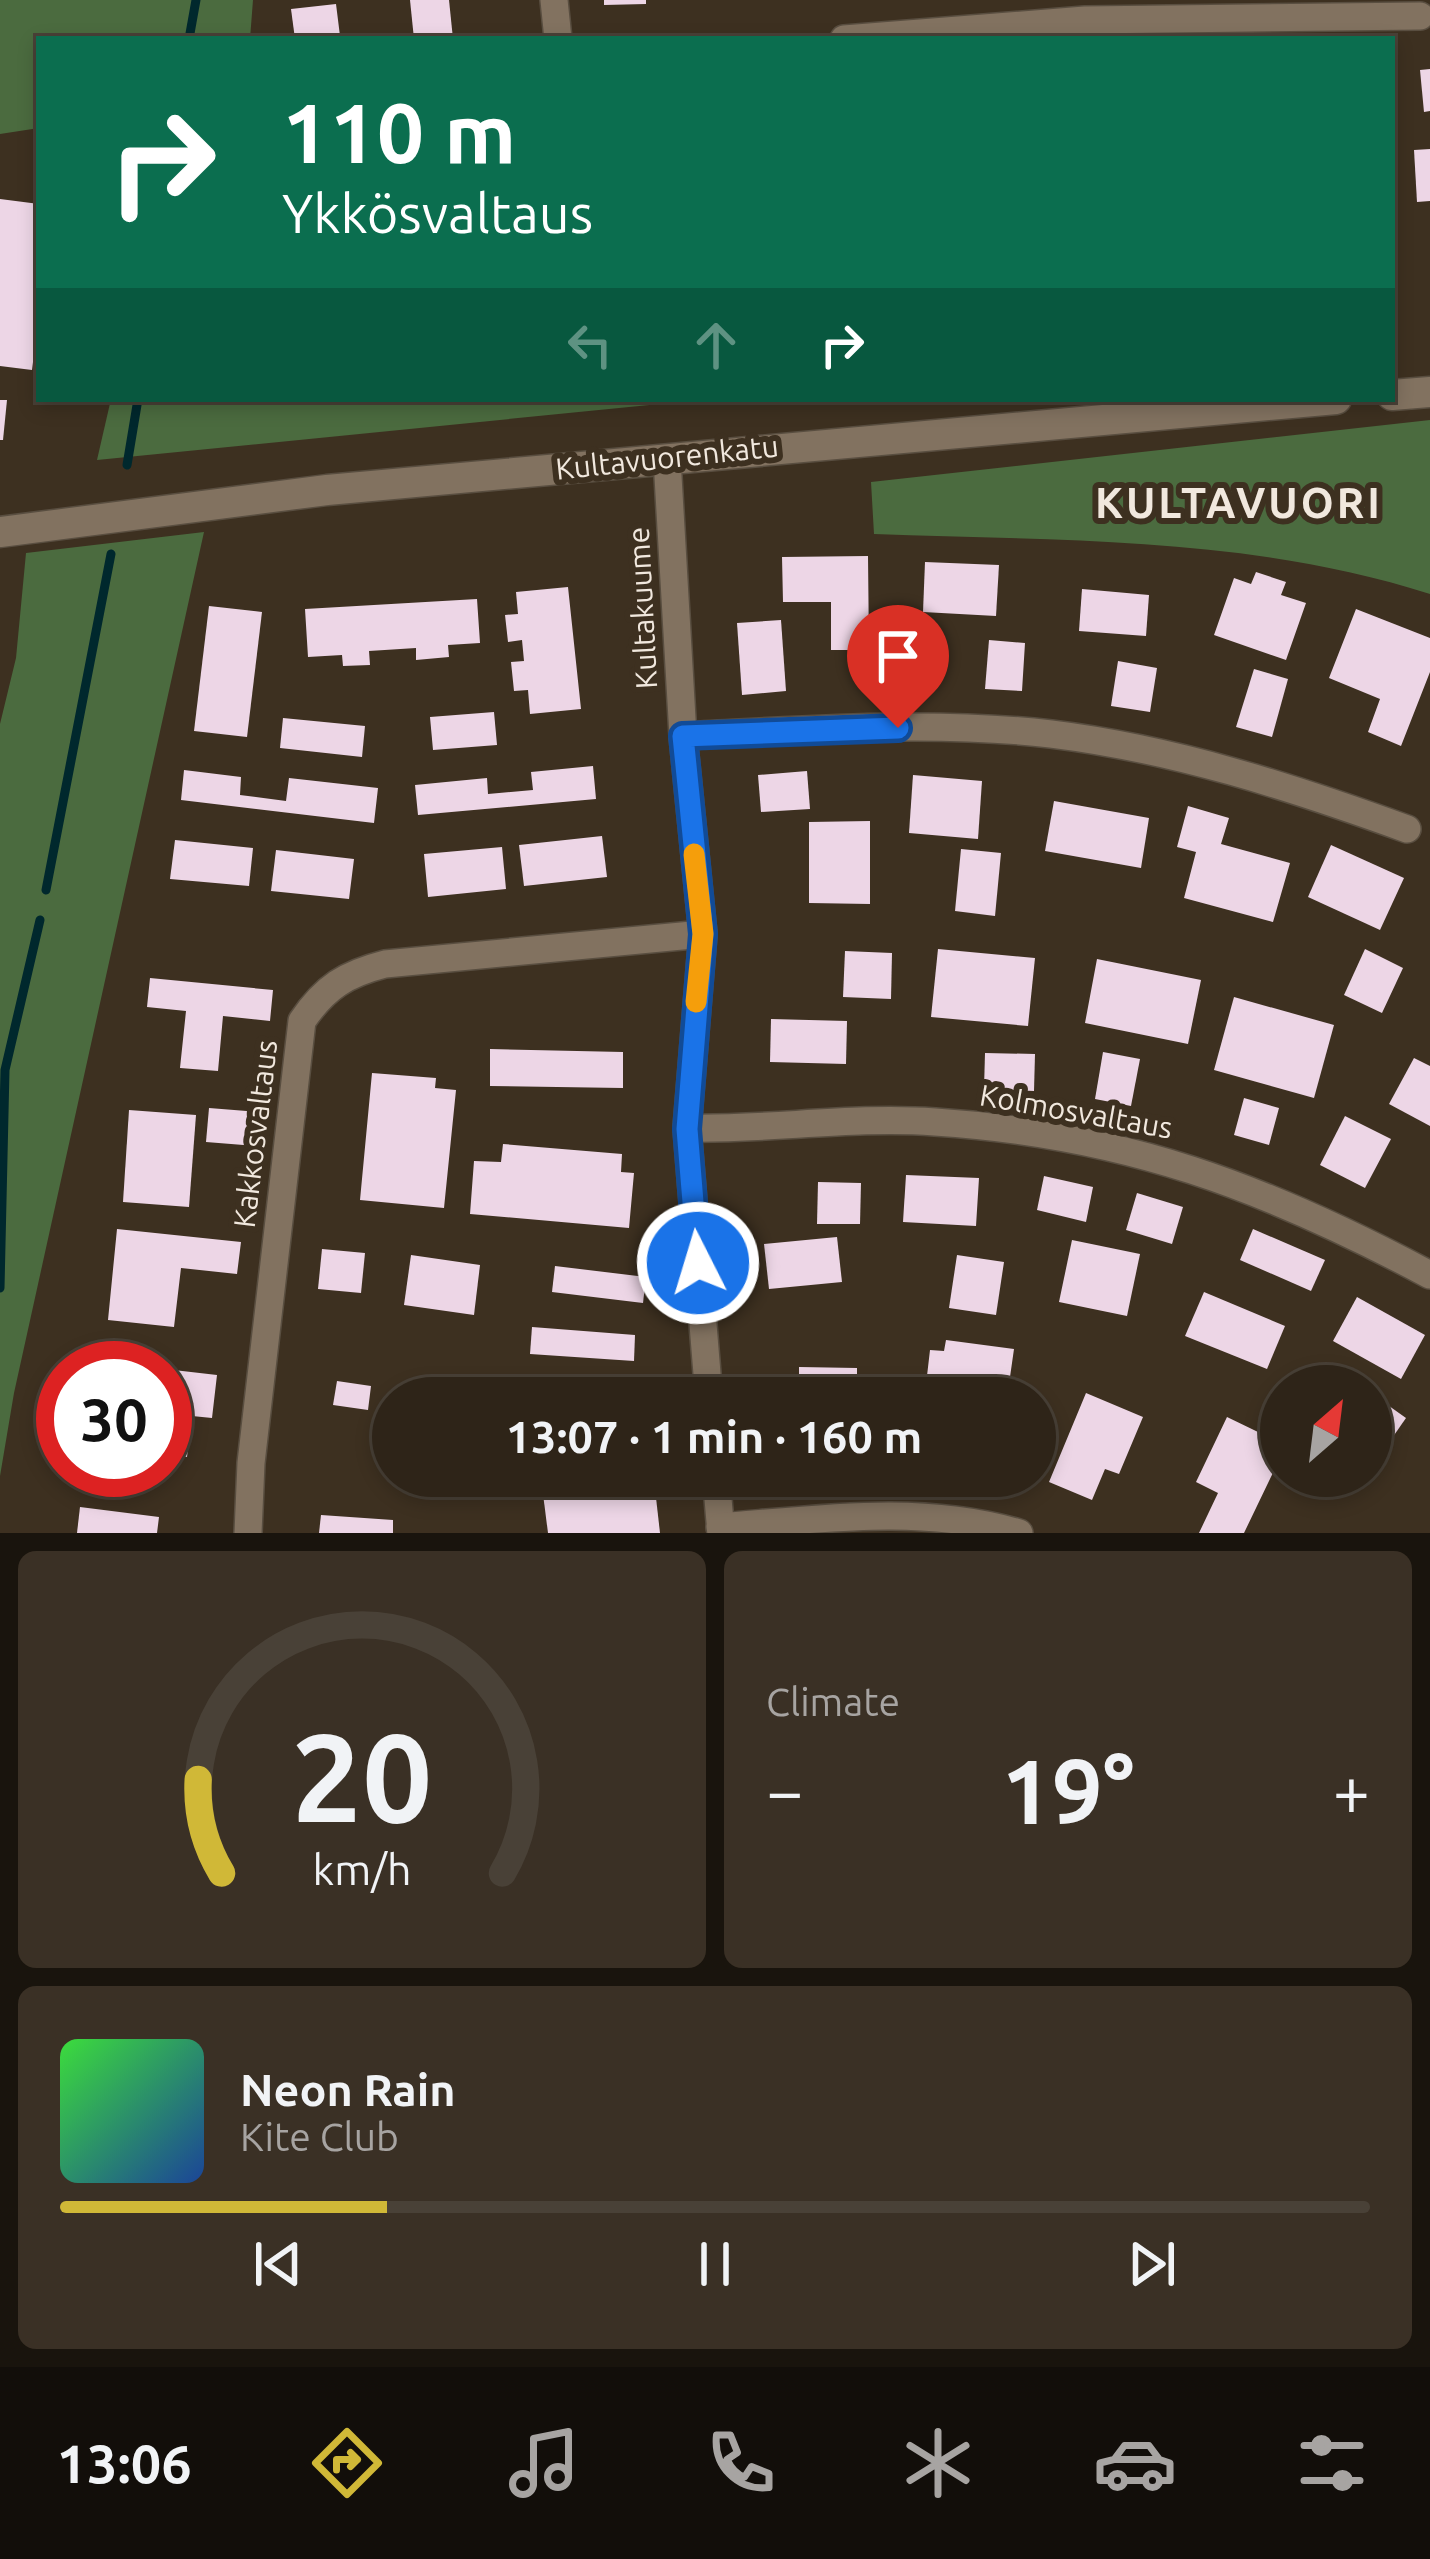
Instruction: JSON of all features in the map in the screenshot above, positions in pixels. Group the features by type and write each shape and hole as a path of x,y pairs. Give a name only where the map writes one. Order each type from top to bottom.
{"street":[{"path":"554,0 558,36"},
{"path":"882,36 1085,20 1420,16"},
{"path":"1395,394 1430,392"},
{"name":"Kultavuorenkatu","path":"0,532 326,490 668,459 1120,407 1255,402"},
{"name":"Kultakuume","path":"668,459 683,736 703,934 687,1129 707,1377"},
{"path":"683,736 891,728 1052,734 1196,761 1407,829"},
{"name":"Kakkosvaltaus","path":"248,1533 251,1463 302,1021 320,993 350,973 386,964 703,934"},
{"name":"Kolmosvaltaus","path":"687,1129 933,1121 1129,1151 1202,1169 1282,1202 1430,1275"},
{"path":"718,1497 720,1530 856,1516 932,1517 1018,1533"}],"green space":[{"path":"0,0 253,0 250,36 36,36 36,128 0,134"},
{"path":"110,402 680,402 97,460"},
{"path":"1430,420 1430,594 1362,575 1224,551 874,534 871,482"},
{"path":"204,532 14,1393 0,1476 0,724 16,658 26,553"}],"building":[{"path":"410,0 449,0 453,36 414,36"},
{"path":"604,0 646,0 646,4 604,5"},
{"path":"336,4 340,36 295,36 291,9"},
{"path":"1430,69 1430,111 1424,112 1420,70"},
{"path":"1430,149 1430,201 1417,202 1414,150"},
{"path":"0,199 36,204 36,338 32,370 0,366"},
{"path":"0,400 7,400 3,440 0,440"},
{"path":"868,556 869,650 831,650 831,602 783,602 782,557"},
{"path":"925,562 999,565 996,616 923,612"},
{"path":"1256,572 1286,582 1281,595 1306,603 1286,660 1214,635 1234,578 1251,584"},
{"path":"568,587 581,709 530,714 528,690 514,691 511,662 524,661 522,640 508,642 505,615 518,614 516,592"},
{"path":"1082,589 1149,595 1146,636 1079,631"},
{"path":"477,599 480,643 448,645 449,657 416,660 416,648 369,651 370,665 343,666 342,655 308,657 305,609"},
{"path":"209,606 262,612 247,737 194,731"},
{"path":"1356,609 1430,638 1430,672 1401,746 1368,732 1380,699 1329,678"},
{"path":"781,620 786,691 742,695 737,623"},
{"path":"989,640 1025,643 1022,691 985,689"},
{"path":"1118,661 1157,668 1150,712 1111,706"},
{"path":"1254,669 1288,679 1272,737 1236,727"},
{"path":"494,712 497,745 433,750 430,717"},
{"path":"283,718 365,726 362,757 280,748"},
{"path":"593,766 596,799 418,815 415,785 487,778 488,794 533,790 531,772"},
{"path":"184,770 241,777 240,795 286,801 289,778 378,788 374,823 181,800"},
{"path":"807,771 810,809 761,812 758,775"},
{"path":"913,775 982,781 978,839 909,833"},
{"path":"1054,801 1149,818 1141,868 1045,851"},
{"path":"1188,806 1229,818 1221,844 1290,863 1273,922 1184,898 1196,852 1177,847"},
{"path":"870,821 870,904 809,903 809,822"},
{"path":"602,836 607,877 524,886 519,845"},
{"path":"175,840 253,848 249,886 170,879"},
{"path":"1331,845 1404,878 1380,930 1308,897"},
{"path":"502,847 506,889 428,897 424,854"},
{"path":"961,849 1001,853 995,916 955,911"},
{"path":"276,850 354,859 349,899 271,891"},
{"path":"938,949 1035,958 1028,1026 931,1017"},
{"path":"1365,949 1403,968 1382,1013 1344,995"},
{"path":"845,951 892,953 891,999 843,997"},
{"path":"1097,959 1201,980 1188,1044 1085,1023"},
{"path":"150,978 273,990 270,1021 223,1016 218,1071 180,1068 186,1011 147,1007"},
{"path":"1234,997 1334,1025 1314,1098 1214,1070"},
{"path":"771,1019 847,1021 846,1064 770,1062"},
{"path":"490,1049 623,1052 623,1088 490,1086"},
{"path":"1103,1052 1140,1059 1131,1106 1095,1099"},
{"path":"985,1053 1035,1054 1034,1091 984,1089"},
{"path":"1414,1058 1430,1066 1430,1126 1389,1104"},
{"path":"372,1073 436,1078 435,1088 456,1090 444,1208 360,1200"},
{"path":"1244,1098 1279,1108 1269,1145 1234,1135"},
{"path":"209,1108 258,1112 256,1146 206,1142"},
{"path":"129,1110 196,1115 189,1207 123,1202"},
{"path":"1345,1116 1391,1139 1365,1188 1320,1165"},
{"path":"503,1144 622,1154 621,1172 634,1173 629,1228 470,1214 474,1161 501,1162"},
{"path":"906,1175 979,1178 976,1226 903,1222"},
{"path":"1044,1176 1093,1187 1086,1222 1037,1210"},
{"path":"818,1182 861,1183 860,1224 817,1224"},
{"path":"1137,1193 1183,1207 1172,1244 1126,1230"},
{"path":"117,1229 241,1242 237,1274 181,1268 174,1327 108,1320"},
{"path":"1253,1229 1325,1260 1311,1291 1240,1260"},
{"path":"837,1237 842,1282 769,1289 764,1244"},
{"path":"1072,1240 1140,1254 1127,1316 1059,1302"},
{"path":"322,1249 365,1253 361,1293 318,1289"},
{"path":"411,1255 480,1265 474,1315 404,1305"},
{"path":"957,1255 1004,1262 996,1315 949,1308"},
{"path":"555,1266 646,1277 643,1303 552,1292"},
{"path":"1204,1292 1285,1326 1269,1365 1260,1366 1185,1336"},
{"path":"1357,1297 1425,1335 1401,1379 1392,1374 1392,1365 1376,1365 1333,1341"},
{"path":"532,1327 635,1335 634,1361 530,1354"},
{"path":"946,1340 1014,1349 1010,1377 927,1377 930,1350 944,1351"},
{"path":"799,1367 857,1368 857,1377 799,1377"},
{"path":"192,1372 217,1375 212,1418 192,1416"},
{"path":"337,1381 371,1386 368,1410 333,1405"},
{"path":"1086,1393 1143,1417 1119,1474 1105,1469 1092,1500 1056,1485 1056,1465"},
{"path":"1392,1408 1406,1418 1392,1438"},
{"path":"1227,1417 1260,1433 1261,1497 1244,1533 1199,1533 1218,1493 1196,1482"},
{"path":"543,1497 656,1497 660,1533 548,1533"},
{"path":"80,1507 159,1517 157,1533 77,1533"},
{"path":"321,1515 393,1520 393,1533 319,1533"}],"waterway":[{"path":"190,36 196,0"},
{"path":"127,465 138,402"},
{"path":"46,890 111,554"},
{"path":"0,1288 5,1070 40,920"}],"slow traffic":[{"path":"694,854 703,934 696,1002"}],"district":[{"name":"KULTAVUORI","path":"1239,503"}],"route":[{"path":"698,1263 687,1129 703,934 683,736 898,728"}]}
